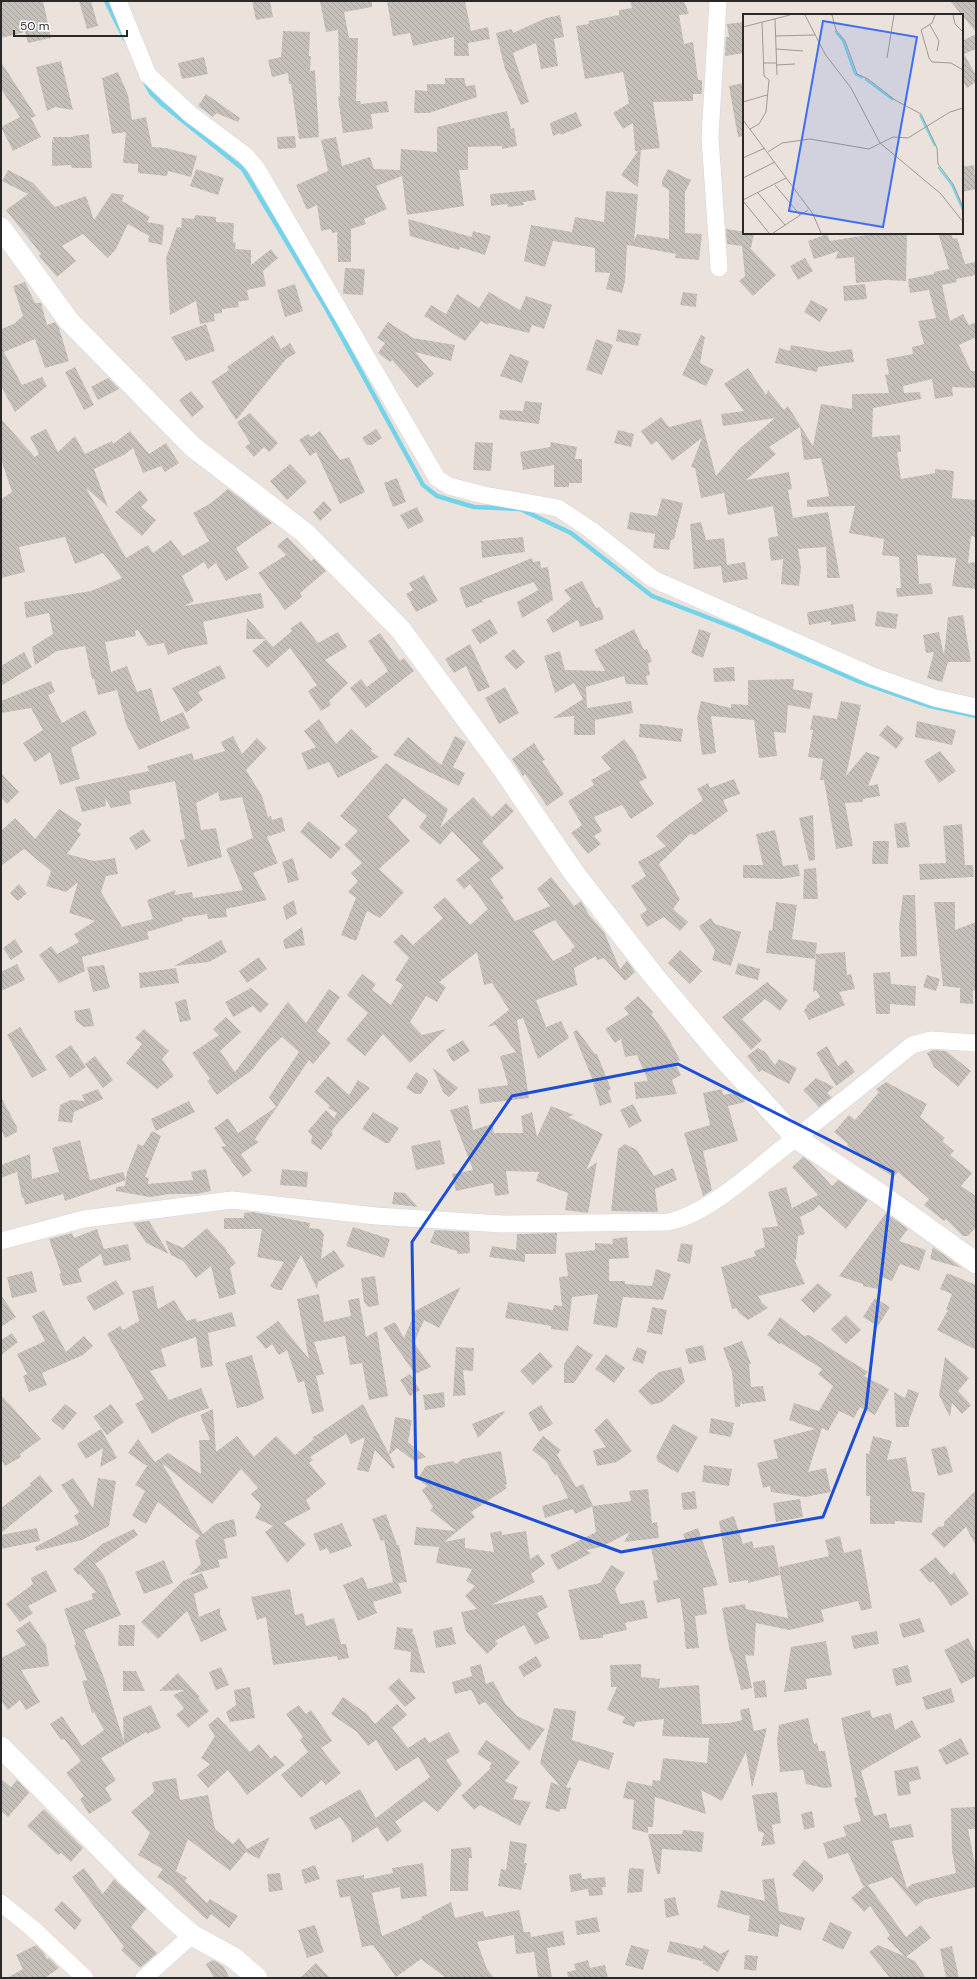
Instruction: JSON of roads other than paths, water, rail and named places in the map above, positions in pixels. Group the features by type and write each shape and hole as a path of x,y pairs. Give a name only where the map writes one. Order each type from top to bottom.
{"street":[{"path":"118,1 148,74 190,114 245,155 257,169 437,478 448,486 484,495 558,508 591,530 653,579 873,676 935,698 976,707"},
{"path":"718,1 710,138 719,268"},
{"path":"1,228 69,321 160,414 197,450 305,533 400,630 501,766 574,873 649,969 724,1059 796,1138 880,1194 976,1263"},
{"path":"1,1241 84,1219 232,1200 376,1216 502,1224 668,1222 691,1215 742,1181 912,1045 931,1040 976,1043"},
{"path":"1,1747 129,1877 192,1935 234,1958 257,1978"},
{"path":"1,1903 32,1928 85,1978"},
{"path":"144,1978 192,1935"}],"waterway":[{"path":"106,1 125,39"},
{"path":"145,82 151,93 162,104 243,169 325,306 423,485 437,496 474,507 520,509 571,533 652,596 735,628 858,681 930,706 976,716"}]}
